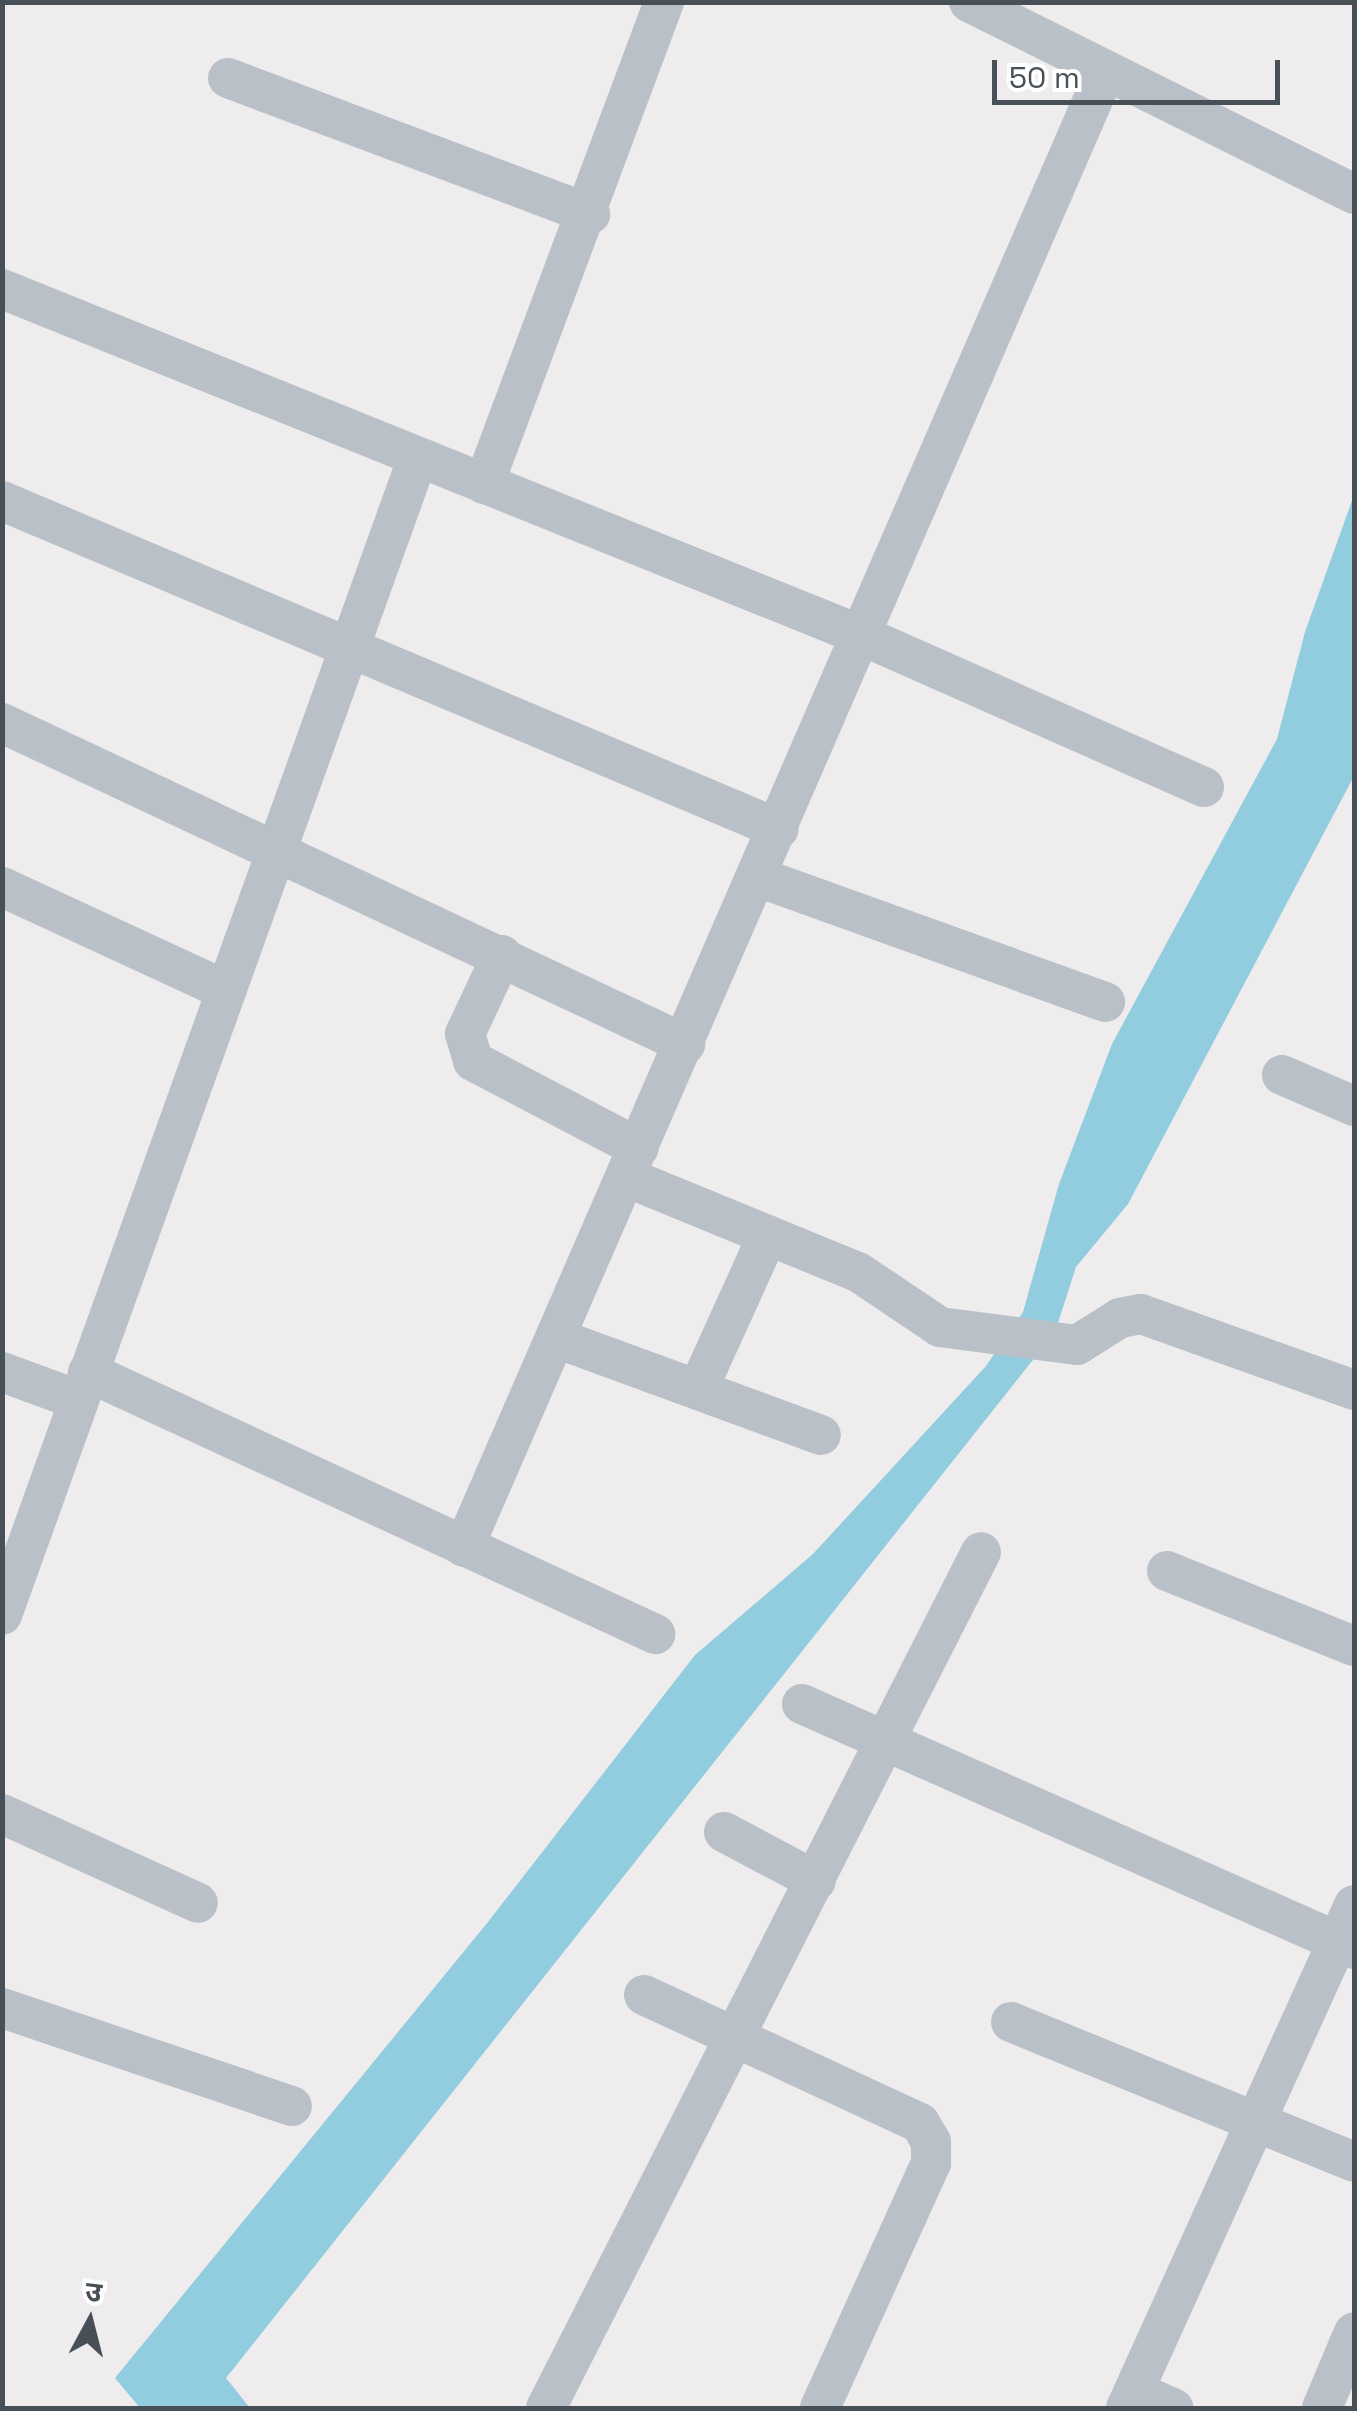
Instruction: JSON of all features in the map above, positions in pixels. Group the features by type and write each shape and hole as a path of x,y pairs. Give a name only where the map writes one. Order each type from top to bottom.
{"street":[{"path":"484,484 590,214 664,2"},
{"path":"969,2 1354,194"},
{"path":"464,1547 1105,72"},
{"path":"228,78 590,214"},
{"path":"2,289 863,636 1204,787"},
{"path":"6,1591 418,457"},
{"path":"2,501 779,829"},
{"path":"2,723 277,847 685,1044"},
{"path":"758,877 1105,1002"},
{"path":"2,887 225,990"},
{"path":"502,955 464,1034 474,1060 632,1163 768,1235 858,1272 940,1327 1077,1345 1120,1318 1141,1314 1354,1390"},
{"path":"1282,1075 1354,1106"},
{"path":"698,1390 768,1235"},
{"path":"556,1338 822,1435"},
{"path":"2,1372 83,1386 464,1547 655,1634"},
{"path":"546,2408 732,2036 890,1740 981,1552"},
{"path":"1166,1571 1354,1646"},
{"path":"802,1704 1346,1945"},
{"path":"2,1814 198,1902"},
{"path":"724,1832 816,1880"},
{"path":"1173,2408 1130,2400 1258,2120 1346,1945 1354,1905"},
{"path":"644,1995 920,2123 931,2142 932,2164 820,2408"},
{"path":"2,2008 292,2106"},
{"path":"1010,2022 1354,2162"},
{"path":"1322,2408 1354,2332"}],"water":[{"path":"1354,495 1354,776 1128,1204 1076,1267 1055,1332 226,2378 250,2408 140,2408 115,2378 488,1922 695,1655 813,1554 986,1366 1023,1312 1059,1184 1112,1044 1277,739 1305,632"}]}
